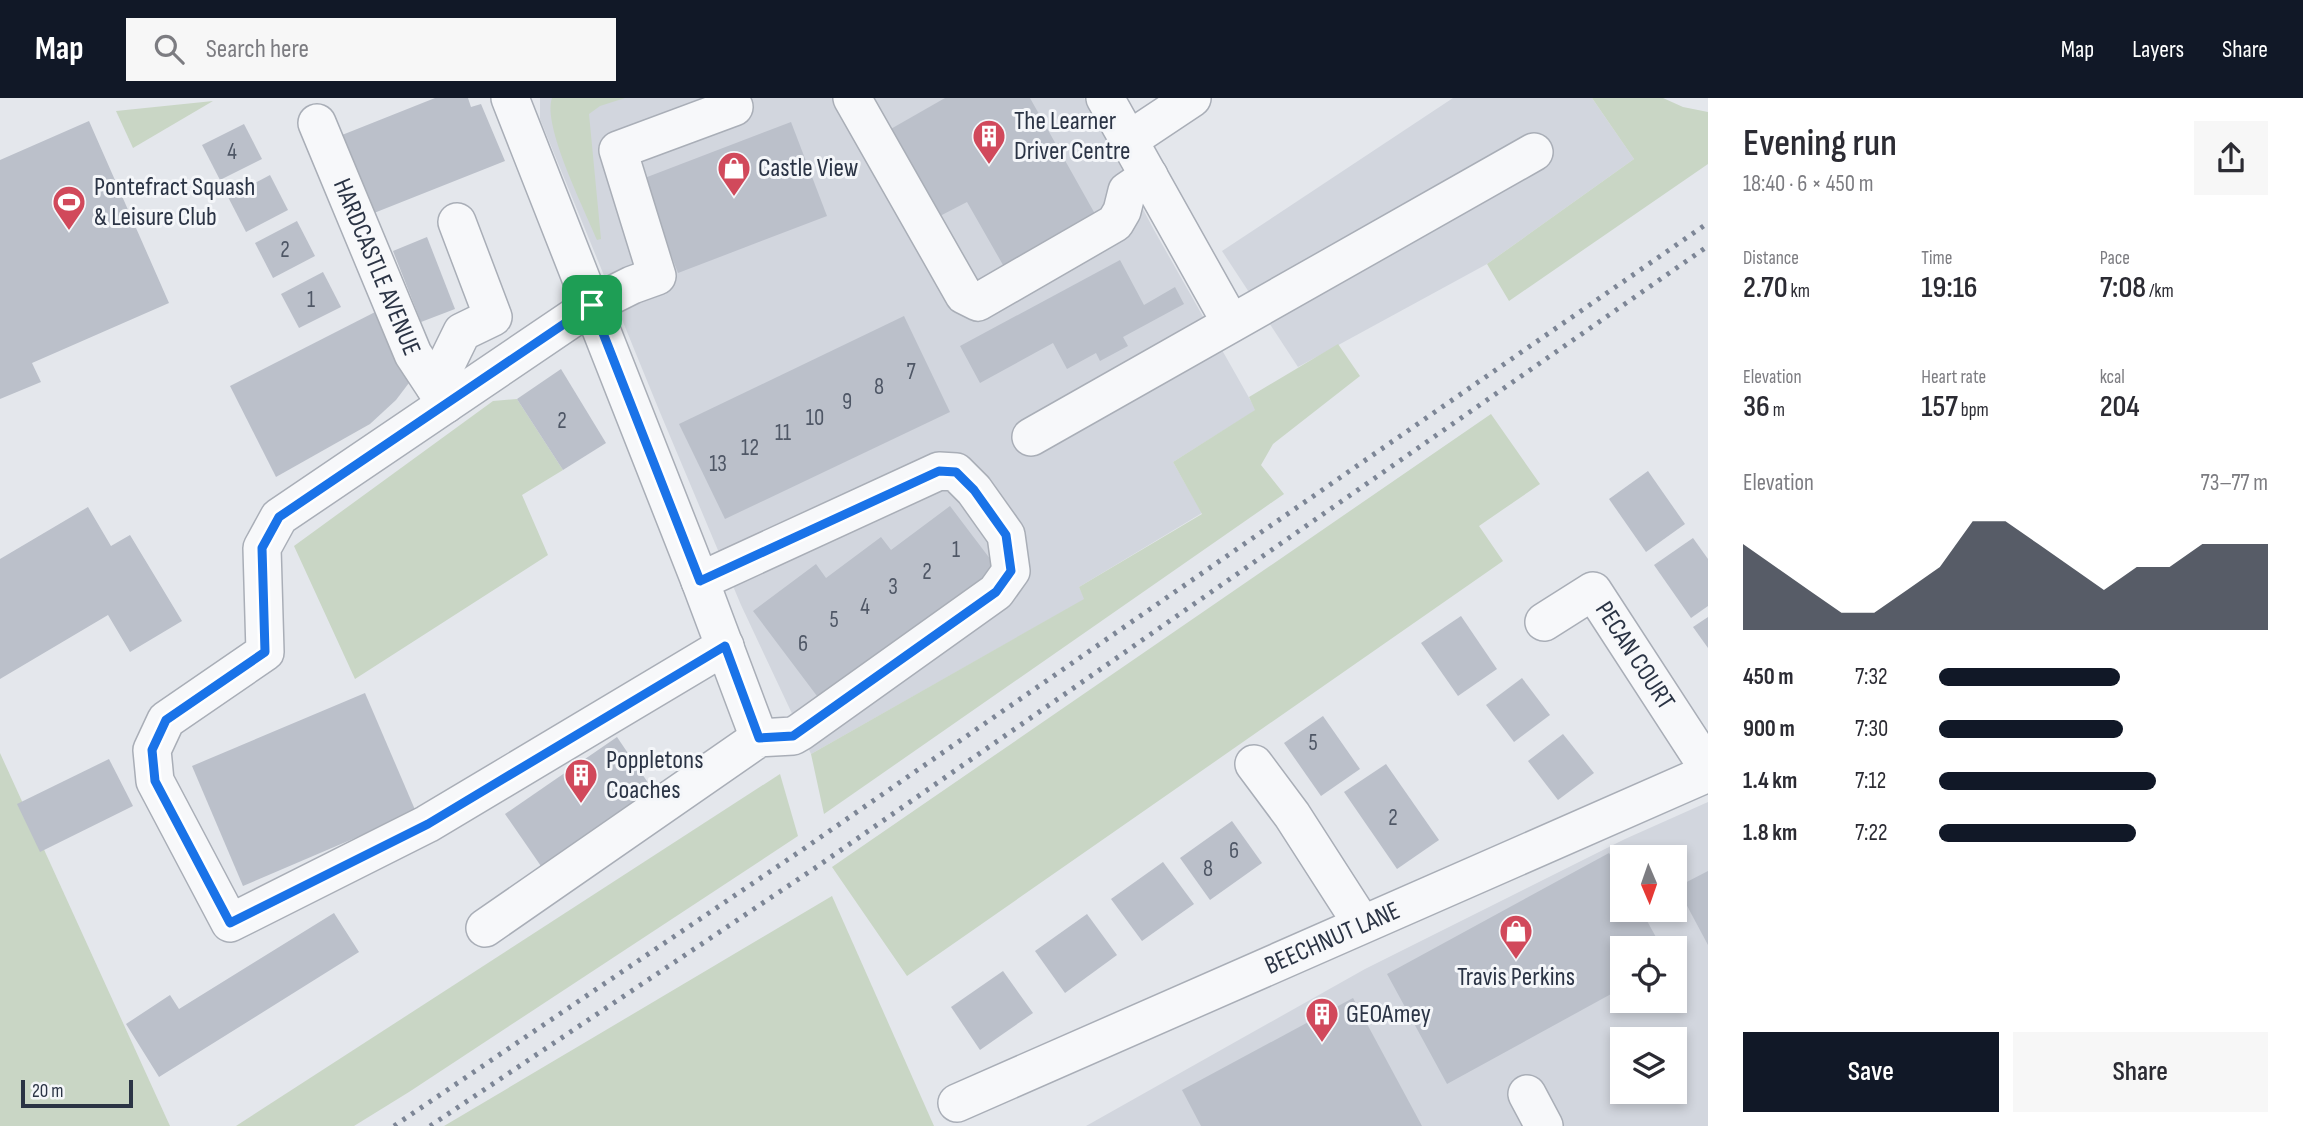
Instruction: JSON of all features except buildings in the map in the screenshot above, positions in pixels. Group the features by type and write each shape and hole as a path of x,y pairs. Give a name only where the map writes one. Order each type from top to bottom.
{"street":[{"path":"510,98 759,738"},
{"path":"852,98 964,295 978,302 1115,223 1122,211 1127,191 1149,176"},
{"path":"1105,98 1231,323"},
{"path":"1129,140 1192,98"},
{"path":"725,646 428,824 230,923 155,781 152,750 166,720 265,652 262,548 279,517 441,396 592,305 657,276 618,150 734,107"},
{"name":"HARDCASTLE AVENUE","path":"317,122 413,354 441,396"},
{"path":"1031,437 1534,152"},
{"path":"441,396 462,331 493,317 457,222"},
{"path":"485,928 759,738 793,736 800,732 996,592 1011,571 1006,535 974,490 956,472 939,471 700,581"},
{"name":"PECAN COURT","path":"1544,622 1592,591 1704,754"},
{"name":"BEECHNUT LANE","path":"957,1103 1362,924 1704,754"},
{"path":"1254,764 1279,824 1362,924"},
{"path":"1527,1094 1544,1126"}],"shaded area":[{"path":"540,98 1084,98 1154,230 1256,410 1173,462 1202,513 1079,587 1085,599 811,754 741,605 659,410 540,119"},
{"path":"1453,98 1592,98 1634,159 1487,264 1298,367 1222,251"},
{"path":"1708,802 1708,1126 1086,1126 1365,969 1610,846 1610,922 1687,922 1687,845 1613,845"}],"green space":[{"path":"552,98 625,98 600,106 589,114 601,239 597,240 559,147 553,128"},
{"path":"1592,98 1663,98 1683,107 1708,112 1708,164 1509,301 1487,264 1634,159"},
{"path":"213,101 133,148 116,111"},
{"path":"1338,344 1360,376 1273,444 1261,465 1284,494 824,814 811,754 1084,599 1079,587 1202,514 1173,462 1255,410 1249,397"},
{"path":"517,399 563,470 522,495 548,555 355,679 294,546 493,401"},
{"path":"1491,414 1540,484 1479,526 1503,561 907,976 832,867"},
{"path":"0,753 170,1126 0,1126"},
{"path":"780,774 798,836 409,1092 354,1126 236,1126"},
{"path":"832,896 934,1126 444,1126"}],"railway":[{"path":"394,1126 802,850 1708,223"},
{"path":"430,1126 818,866 1708,246"}],"place":[{"name":"The Learner Driver Centre","path":"989,166"},
{"name":"Castle View","path":"734,198"},
{"name":"Pontefract Squash & Leisure Club","path":"69,232"},
{"name":"Poppletons Coaches","path":"581,805"},
{"name":"Travis Perkins","path":"1516,961"},
{"name":"GEOAmey","path":"1322,1044"}],"route":[{"path":"592,305 700,581 939,471 956,472 974,490 1006,535 1011,571 996,592 793,736 759,738 725,646 428,824 230,923 155,781 152,750 166,720 265,652 262,548 279,517 592,305"}]}
